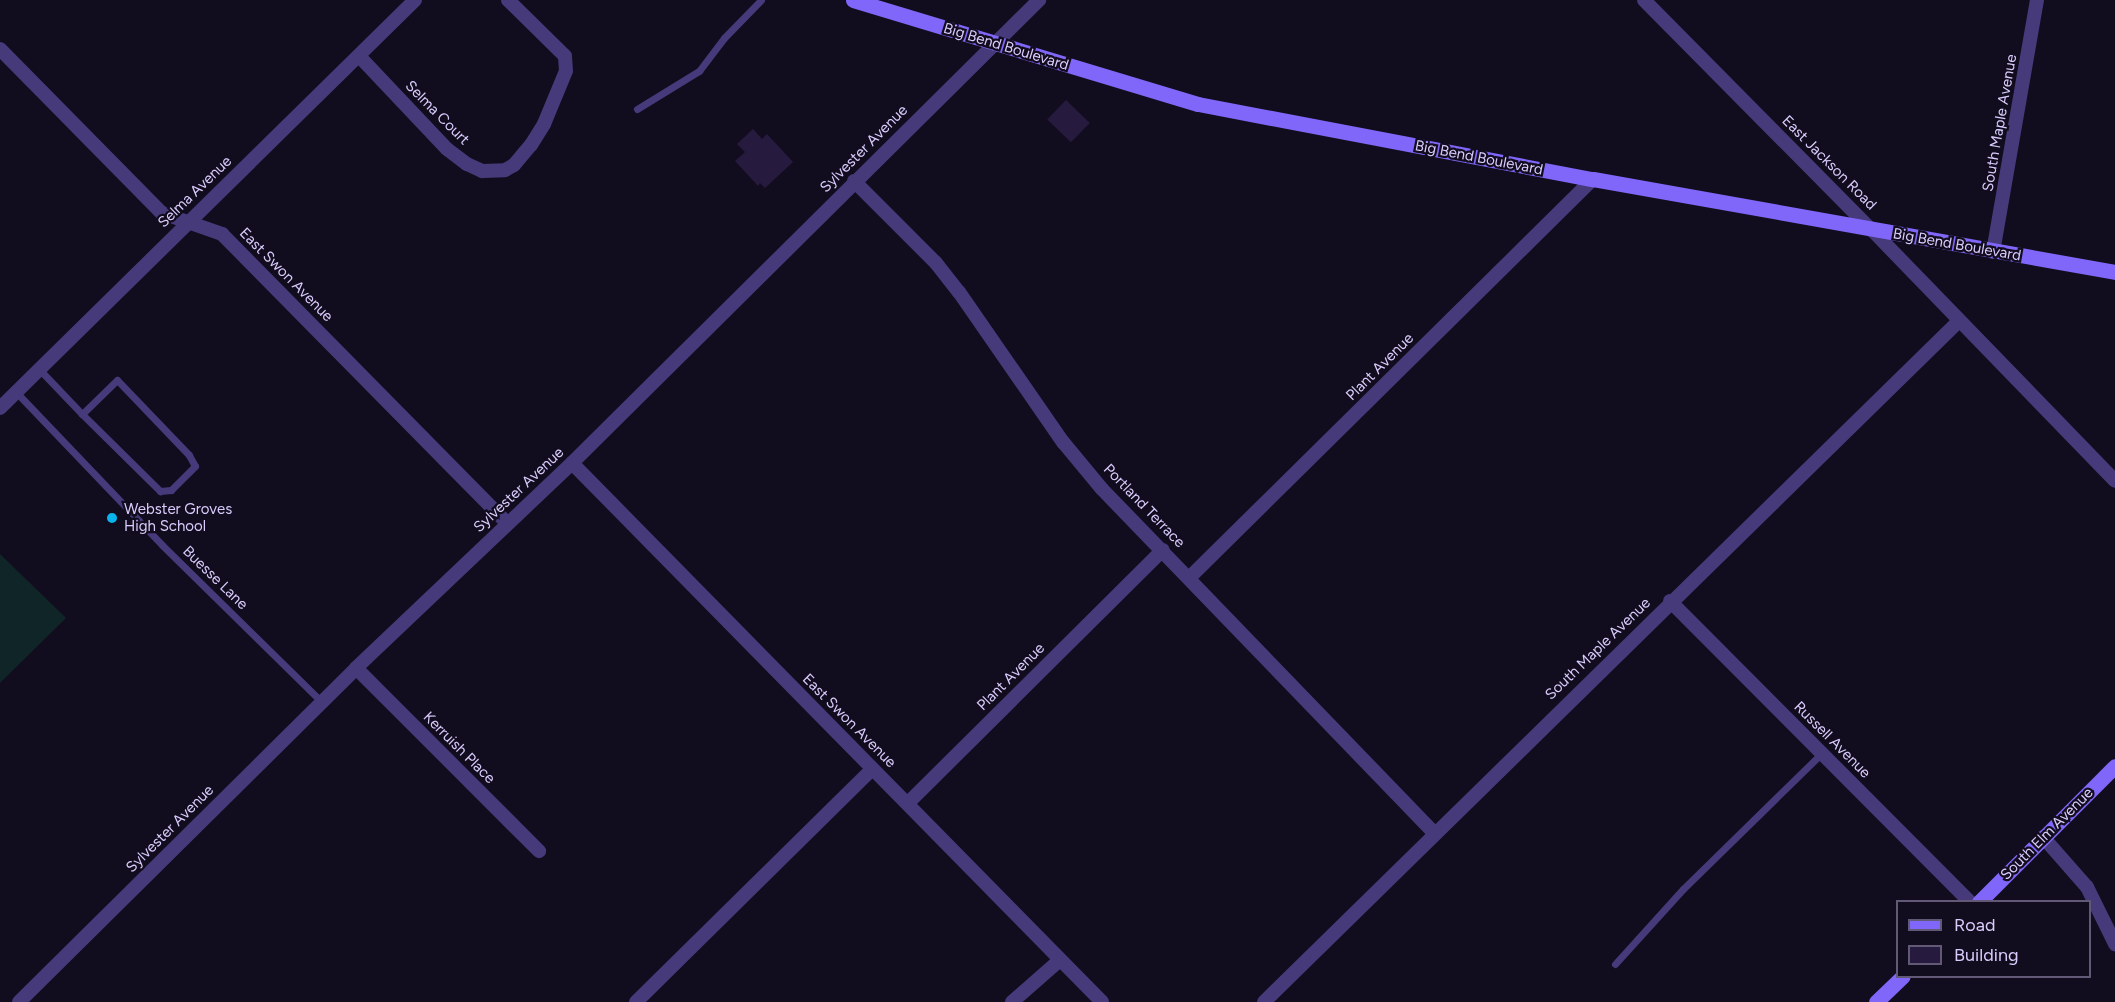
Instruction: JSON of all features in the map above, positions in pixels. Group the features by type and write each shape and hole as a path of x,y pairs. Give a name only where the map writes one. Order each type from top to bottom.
{"main road":[{"name":"Big Bend Boulevard","path":"853,0 1198,104 1593,179 2115,272"},
{"name":"South Elm Avenue","path":"1981,900 2115,766"},
{"path":"1876,1002 1901,978"}],"street":[{"name":"Selma Avenue","path":"0,408 414,0"},
{"name":"Selma Court","path":"359,56 447,149 467,165 482,171 505,170 531,145 566,71 565,56 508,0"},
{"name":"Sylvester Avenue","path":"19,1002 356,668 572,463 1039,0"},
{"name":"East Jackson Road","path":"1644,0 1872,230 2115,481"},
{"name":"South Maple Avenue","path":"1994,252 2037,0"},
{"name":"East Swon Avenue","path":"0,49 162,213 222,234 507,523"},
{"name":"Plant Avenue","path":"1190,578 1593,179"},
{"name":"Portland Terrace","path":"854,181 936,263 959,292 1063,442 1102,489 1434,832"},
{"name":"South Maple Avenue","path":"1264,1002 1434,832 1959,321"},
{"name":"East Swon Avenue","path":"572,463 1102,1002"},
{"name":"Plant Avenue","path":"908,803 1163,550"},
{"name":"Russell Avenue","path":"1671,601 1968,900"},
{"name":"Kerruish Place","path":"356,668 539,851"},
{"path":"636,1002 872,769"},
{"path":"2043,837 2079,875 2115,944"},
{"path":"1012,1002 1060,960"}],"lane":[{"path":"637,109 699,71 724,39 761,0"},
{"path":"39,369 82,414 159,491 171,490 195,466 189,455 117,380 82,414"},
{"name":"Buesse Lane","path":"16,392 162,545 322,702"},
{"path":"1615,964 1683,889 1822,753"}],"green space":[{"path":"0,554 66,618 0,683"}],"building":[{"path":"1066,100 1090,123 1071,142 1047,119"},
{"path":"753,129 762,139 767,134 793,162 765,188 760,183 758,186 735,161 745,152 737,144"}],"place":[{"name":"Webster Groves High School","path":"112,518"}]}
